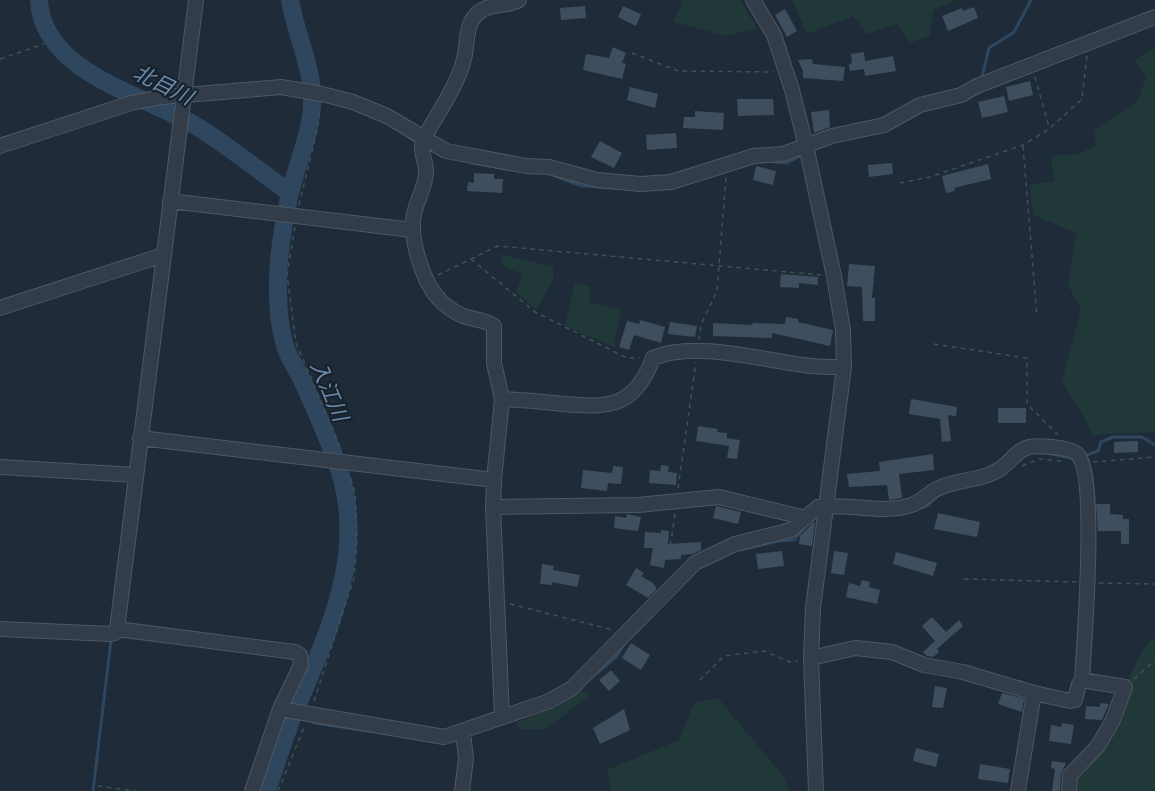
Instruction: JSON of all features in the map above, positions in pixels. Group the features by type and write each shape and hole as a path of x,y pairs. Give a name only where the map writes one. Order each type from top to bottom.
{"street":[{"path":"0,629 111,634 117,629 196,0"},
{"path":"502,717 493,507 502,399 494,363 494,326 486,320 462,316 440,300 426,280 412,230 414,213 426,176 426,165 420,149 459,73 464,59 468,29 476,15 488,6 514,3 519,0"},
{"path":"753,0 774,35 786,72 806,146 834,276 843,330 844,367 813,608 811,658 816,791"},
{"path":"0,146 131,103 162,97 184,100 281,87 353,102 387,116 446,151 526,166 549,167 597,180 641,184 671,182 754,156 783,154 832,136 884,125 920,105 961,95 977,86 1155,17"},
{"path":"170,201 412,230"},
{"path":"0,308 163,255"},
{"path":"502,399 597,407 616,403 636,390 647,374 652,358 667,352 716,352 812,366 844,367"},
{"path":"141,438 494,480"},
{"path":"283,710 444,737 464,737 502,717 548,702 571,689 696,563 735,544 791,531 818,507 896,509 912,506 924,500 938,488 992,474 1002,468 1017,452 1030,447 1075,455 1089,518 1082,680 1075,700 1070,701 1034,693 963,672 924,665 892,652 855,648 811,658"},
{"path":"0,467 136,475"},
{"path":"493,507 638,505 720,496 806,518"},
{"path":"117,629 295,652 302,660 252,791"},
{"path":"1069,791 1070,775 1098,746 1113,720 1125,687 1082,680"},
{"path":"1018,791 1034,693"},
{"path":"462,791 466,759 464,737"}],"path":[{"path":"900,183 930,177 1023,145 1049,129 1082,99 1089,42"},
{"path":"0,59 44,44"},
{"path":"632,52 678,71 786,72"},
{"path":"1031,65 1049,129"},
{"path":"278,791 309,714 354,578 357,542 355,493 346,463 296,344 287,275 297,217 317,130 322,94"},
{"path":"1023,145 1037,317"},
{"path":"426,280 498,246 834,276"},
{"path":"471,259 535,312 627,358 652,358"},
{"path":"934,344 1027,358 1027,404 1057,433 1075,455"},
{"path":"963,579 1155,584"},
{"path":"497,601 627,633"},
{"path":"700,680 724,656 764,651 790,662 811,658"},
{"path":"1125,687 1155,660"},
{"path":"98,786 136,791"}],"green space":[{"path":"681,0 740,0 757,28 727,36 673,22 682,3"},
{"path":"792,0 956,0 933,10 930,35 910,43 897,24 866,34 853,16 807,34"},
{"path":"1155,47 1155,432 1094,435 1062,381 1081,309 1068,285 1076,233 1033,215 1030,184 1054,182 1051,155 1075,155 1096,146 1094,131 1137,102 1146,77 1134,60"},
{"path":"500,254 553,267 553,282 536,309 516,292 523,274 503,267"},
{"path":"575,282 590,286 589,303 621,309 614,347 565,326"},
{"path":"1155,637 1155,791 1072,791 1074,777 1143,649"},
{"path":"581,690 589,696 546,729 520,730 516,723 545,711"},
{"path":"718,698 784,777 789,791 612,791 607,770 679,740 694,703"}],"building":[{"path":"585,6 586,18 561,20 560,8"},
{"path":"623,6 641,14 636,26 618,17"},
{"path":"974,7 978,18 948,31 942,16 962,8 963,11"},
{"path":"785,9 797,31 787,37 775,15"},
{"path":"613,47 626,53 622,63 626,64 622,79 583,70 586,54 609,58"},
{"path":"864,52 865,61 893,56 896,71 865,76 864,69 850,71 851,54"},
{"path":"812,59 813,64 845,67 843,81 803,78 803,71 798,60"},
{"path":"1030,81 1033,95 1009,101 1006,87"},
{"path":"630,87 658,94 655,108 627,100"},
{"path":"1004,96 1008,112 982,118 978,102"},
{"path":"737,99 773,99 774,115 738,116"},
{"path":"829,110 830,127 814,133 811,112"},
{"path":"695,111 724,113 723,130 683,128 684,117 695,117"},
{"path":"676,133 677,148 647,150 646,135"},
{"path":"600,141 622,153 614,168 591,157"},
{"path":"892,163 893,174 869,177 868,165"},
{"path":"988,164 991,179 954,188 955,191 946,193 942,176"},
{"path":"756,166 776,171 773,185 753,180"},
{"path":"474,173 494,174 494,179 503,179 502,193 467,191 468,182 474,183"},
{"path":"849,264 875,266 872,298 875,298 875,321 863,321 862,287 847,286"},
{"path":"781,274 818,277 818,285 799,283 799,288 780,287"},
{"path":"786,317 833,330 830,346 772,333 772,338 713,336 713,323 785,324"},
{"path":"640,320 665,327 661,343 634,335 629,350 619,347 627,321 639,324"},
{"path":"670,322 697,326 695,337 668,334"},
{"path":"911,399 957,407 956,416 948,415 951,441 942,442 940,419 909,414"},
{"path":"998,408 1026,408 1026,423 998,423"},
{"path":"698,426 718,429 717,432 727,433 727,438 740,440 737,459 727,458 729,446 696,441"},
{"path":"1138,441 1138,452 1114,453 1114,442"},
{"path":"933,454 934,470 899,474 902,498 889,500 887,485 849,487 847,474 880,471 879,462"},
{"path":"661,465 669,466 668,472 677,473 676,485 649,483 650,470 660,471"},
{"path":"613,466 623,467 621,484 608,483 607,491 581,488 583,470 612,473"},
{"path":"1096,504 1110,504 1110,514 1123,515 1123,519 1129,519 1129,544 1121,544 1121,531 1098,531"},
{"path":"716,506 741,512 738,524 713,518"},
{"path":"938,513 980,522 977,537 934,529"},
{"path":"627,514 641,517 638,531 614,528 615,516 626,518"},
{"path":"815,521 812,546 799,544 800,536"},
{"path":"661,530 669,531 668,544 701,542 701,550 693,554 681,555 681,559 665,560 664,568 650,565 653,548 644,548 645,532 661,533"},
{"path":"782,551 784,566 758,569 756,554"},
{"path":"834,551 848,553 844,575 831,573"},
{"path":"896,552 937,563 933,576 893,564"},
{"path":"542,564 554,566 553,570 580,575 577,587 552,582 552,585 540,584"},
{"path":"636,568 644,573 641,576 653,583 657,589 648,598 626,585"},
{"path":"862,580 870,582 869,587 880,590 877,604 846,597 849,583 860,586"},
{"path":"932,617 946,632 959,620 963,626 937,649 939,652 933,657 923,652 935,641 922,626"},
{"path":"631,643 650,655 641,670 622,658"},
{"path":"611,670 620,681 609,691 599,680"},
{"path":"935,686 947,688 943,708 932,707"},
{"path":"1002,693 1024,699 1022,712 998,704"},
{"path":"1100,703 1109,704 1102,720 1085,719 1086,706 1100,707"},
{"path":"624,709 630,730 600,744 593,728"},
{"path":"1062,723 1074,725 1071,744 1049,741 1051,725 1061,727"},
{"path":"916,748 939,754 936,767 913,761"},
{"path":"1052,761 1066,763 1061,774 1060,791 1052,791 1055,769 1051,768"},
{"path":"980,764 1010,769 1008,783 978,779"}],"waterway":[{"name":"北目川","path":"39,0 45,25 58,46 77,64 100,79 196,126 290,193"},
{"name":"入江川","path":"267,791 292,718 328,632 344,572 348,541 348,510 339,468 303,382 287,352 280,317 278,280 283,230 290,193 309,128 312,106 308,66 290,0"},
{"path":"981,81 989,48 1014,32 1031,0"},
{"path":"402,132 413,140"},
{"path":"774,162 786,163 801,156"},
{"path":"472,163 519,171"},
{"path":"552,175 582,186 615,188"},
{"path":"1084,456 1098,451 1101,442 1113,437 1142,437 1155,445"},
{"path":"1046,453 1072,458"},
{"path":"919,508 927,506 940,494"},
{"path":"741,550 778,541 794,540 807,525"},
{"path":"93,791 111,640"},
{"path":"591,678 616,657 626,642"},
{"path":"314,723 369,731"}]}
